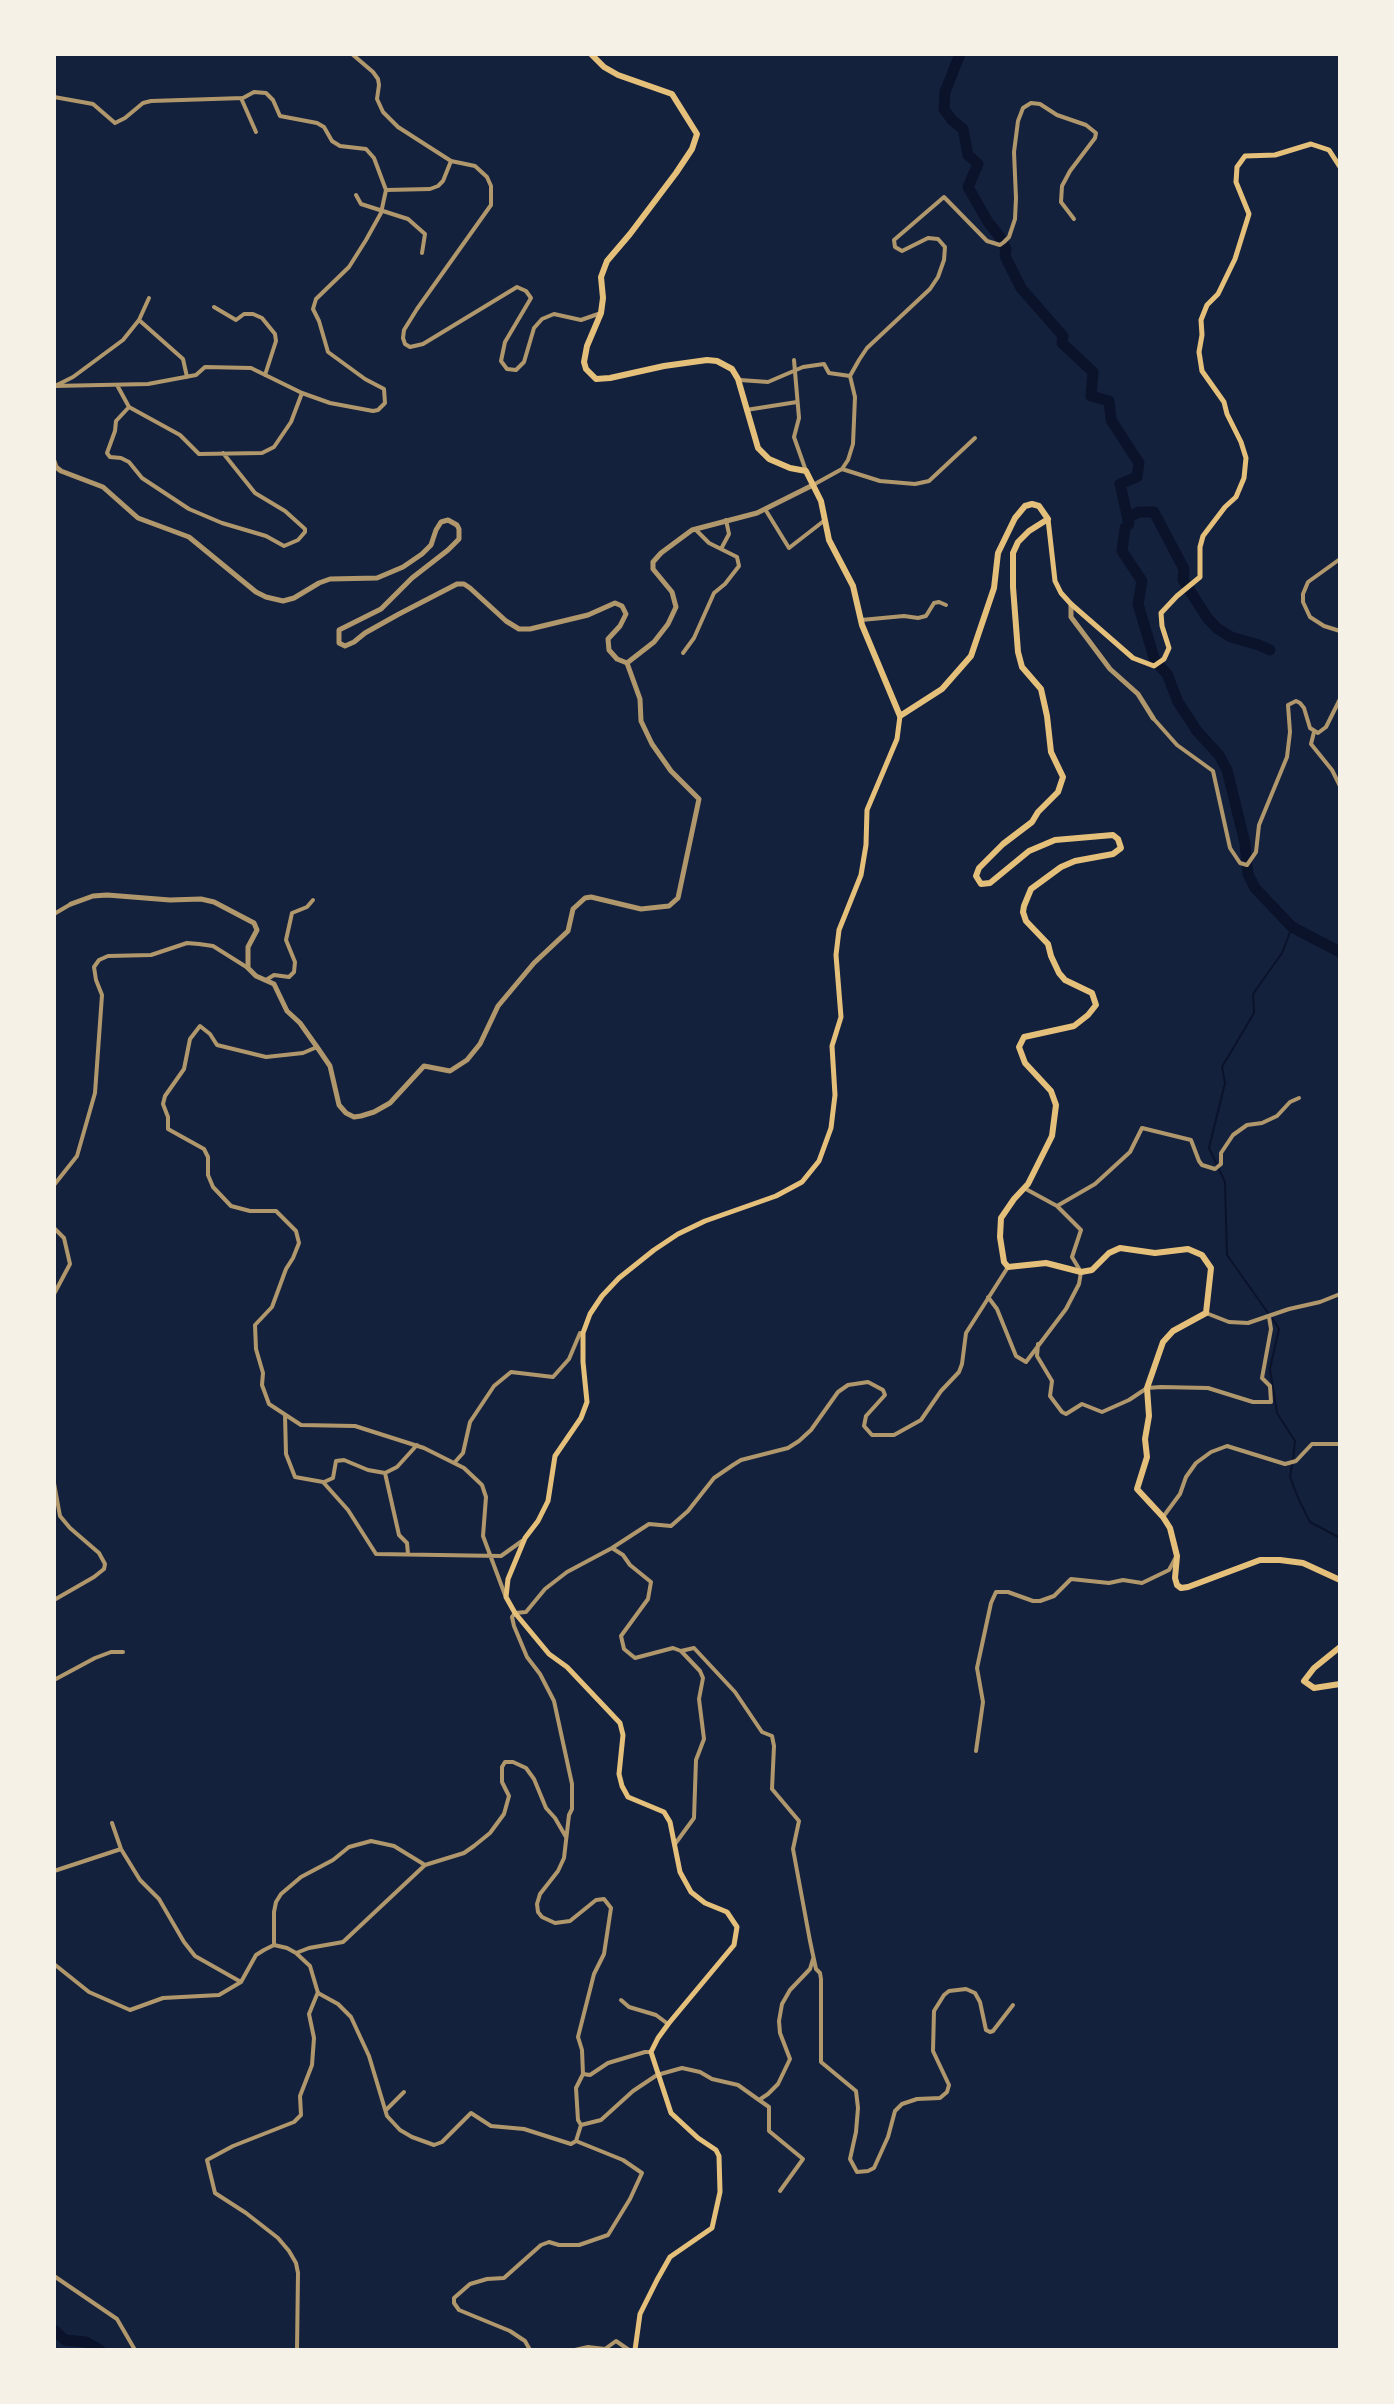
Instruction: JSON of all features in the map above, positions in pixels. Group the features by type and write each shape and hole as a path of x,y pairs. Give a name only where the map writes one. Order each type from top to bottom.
{"main road":[{"path":"591,54 618,75 672,94 697,134 692,149 676,173 607,261 601,277 601,313 587,346 584,362 590,375 596,379 610,378 707,360 723,363 732,369 738,379 758,448 769,459 806,471 821,501 829,540 853,586 861,620 900,716 897,739 867,810 861,875 839,930 837,969 841,1017 832,1046 835,1095 831,1128 819,1161 802,1182 776,1196 678,1234 619,1278 602,1296 590,1314 583,1333 587,1402 581,1418 555,1456 548,1501 525,1538 508,1579 506,1597 515,1613 549,1654 567,1667 620,1723 623,1735 619,1774 628,1797 664,1812 670,1822 680,1872 691,1892 705,1903 727,1912 737,1927 734,1945 668,2024 651,2052 671,2113 716,2150 719,2156 720,2192 712,2228 670,2257 657,2280 640,2314 635,2350"},
{"path":"900,716 942,689 971,656 994,588 998,553 1015,518 1025,506 1032,504 1039,506 1048,519 1055,581 1061,593 1133,658 1154,666 1164,659 1169,648 1161,613 1200,577 1203,536 1236,497 1244,478 1246,458 1241,442 1224,402 1202,371 1199,352 1201,320 1235,259 1249,214 1236,182 1237,167 1245,156 1275,155 1311,144 1329,150 1340,167"},
{"path":"1048,519 1018,542 1013,553 1013,587 1018,652 1022,667 1041,689 1051,752 1063,777 1058,792 1032,822 1003,844 979,868 976,876 981,884 990,883 1029,851 1055,840 1113,835 1121,848 1113,854 1075,861 1061,867 1031,889 1024,906 1026,921 1048,944 1059,973 1065,980 1092,993 1096,1005 1074,1026 1024,1037 1019,1047 1025,1063 1051,1091 1056,1105 1052,1136 1024,1188 1005,1211 1000,1225 1004,1262 1008,1267 1046,1263 1081,1272 1092,1270 1109,1253 1120,1248 1155,1253 1188,1249 1202,1255 1211,1268 1206,1313 1173,1331 1163,1342 1147,1388 1147,1457 1137,1489 1170,1528 1177,1556 1177,1585 1181,1588 1260,1560 1303,1563 1340,1580"},
{"path":"1340,1647 1314,1668 1304,1681 1314,1688 1340,1684"}],"street":[{"path":"352,54 378,79 377,99 383,112 398,127 451,161 469,163 481,171 491,186 491,205 404,330 405,344 412,347 423,344 512,289 521,289 529,294 529,303 501,353 503,366 512,371 524,362 534,328 542,319 554,314 581,320 601,313"},
{"path":"54,97 93,104 115,123 143,103 151,101 241,98 254,92 266,93 280,116 317,123 340,146 366,149 374,158 386,190 382,209 366,240 349,267 320,294 313,309 328,352 384,389 385,403 378,410 330,403 251,368 205,367 196,375 148,384 54,386"},
{"path":"241,98 256,132"},
{"path":"627,663 654,642 676,607 672,592 653,569 653,562 680,537 695,529 765,509 842,469 853,444 855,397 850,376 867,348 930,289 938,277 945,253 945,247 938,239 928,238 902,251 893,244 897,236 941,197 987,241 1000,245 1009,237 1015,219 1014,152 1018,121 1023,108 1031,103 1040,104 1057,115 1086,125 1096,133 1062,186 1061,202 1074,219"},
{"path":"386,190 438,186 446,177 451,161"},
{"path":"356,195 361,204 408,219 425,234 422,253"},
{"path":"54,386 73,377 123,340 139,320 149,298"},
{"path":"214,307 236,320 244,314 253,314 262,318 275,334 276,341 265,375"},
{"path":"139,320 183,359 187,377"},
{"path":"794,360 799,418 794,437 806,471"},
{"path":"738,379 768,382 803,367 824,364 829,373 850,376"},
{"path":"117,385 129,407 180,435 199,454 262,453 274,447 291,422 302,393"},
{"path":"746,410 797,402"},
{"path":"129,407 116,421 107,453 110,457 129,462 142,478 189,509 266,536 284,546 298,540 305,529 285,511 255,493 223,453"},
{"path":"842,469 880,481 915,484 929,481 975,438"},
{"path":"54,461 61,471 103,487 138,518 189,537 256,592 283,601 330,579 377,578 403,567 431,545 441,522 448,520 457,525 459,539 448,550 412,578 381,609 339,630 339,643 345,646 457,584 470,588 519,629 575,618 615,603 622,606 626,614 608,639 607,646 617,659 627,663 640,699 641,721 652,744 671,771 699,799 678,898 669,906 641,909 585,898 573,909 568,931 534,963 498,1006 480,1044 467,1060 450,1071 424,1066 390,1103 374,1112 354,1117 346,1113 339,1105 330,1066 300,1023 287,1011 274,984 256,976 213,946 187,943 151,955 108,956 99,960 94,967 102,995 95,1093 77,1156 54,1185"},
{"path":"765,509 789,548 825,520"},
{"path":"721,549 729,534 726,520"},
{"path":"683,653 694,638 714,593 739,566 737,557 703,539 695,529"},
{"path":"1340,559 1308,582 1303,602 1310,617 1340,631"},
{"path":"861,620 904,616 918,618 926,616 934,603 946,605"},
{"path":"1071,604 1071,617 1110,669 1138,694 1153,718 1177,745 1213,771 1230,848 1240,863 1247,865 1256,852 1259,825 1287,757 1290,732 1288,705 1291,702 1300,703 1310,728 1314,732 1322,732 1340,699"},
{"path":"1314,732 1311,744 1332,770 1340,786"},
{"path":"54,914 93,896 214,902 254,923 257,930 248,947 248,968"},
{"path":"266,980 274,975 289,977 294,972 295,962 286,940 292,913 307,907 313,900"},
{"path":"317,1047 303,1053 266,1057 217,1045 200,1026 190,1039 184,1069 165,1096 163,1104 168,1129 204,1149 213,1187 231,1206 250,1211 276,1211 296,1231 299,1243 272,1307 255,1325 262,1385 269,1404 301,1425 355,1426 417,1445 455,1462 482,1485 486,1497 483,1536 506,1597"},
{"path":"1057,1206 1095,1184 1130,1152 1142,1128 1191,1140 1202,1165 1215,1169 1221,1164 1221,1153 1233,1135 1247,1125 1277,1116 1290,1102 1299,1098"},
{"path":"988,1297 997,1309 1016,1356 1026,1362 1066,1309 1079,1284 1081,1272 1072,1257 1081,1230 1057,1206 1024,1188"},
{"path":"54,1228 64,1238 70,1264 54,1294"},
{"path":"318,1992 338,2004 351,2017 369,2056 387,2116 400,2130 434,2145 442,2142 471,2113 491,2126 524,2129 571,2144 576,2141 581,2125 576,2088 583,2074 578,2037 594,1974 604,1954 611,1908 604,1899 596,1900 570,1921 555,1923 538,1912 540,1894 560,1866 572,1796 568,1761 554,1701 527,1657 512,1617 515,1613 526,1612 545,1589 567,1572 649,1524 671,1526 688,1511 714,1478 741,1460 788,1448 799,1441 811,1430 838,1392 848,1385 868,1382 883,1390 885,1395 864,1421 864,1426 872,1435 894,1435 921,1420 962,1367 966,1333 1008,1267"},
{"path":"1206,1313 1229,1322 1256,1322 1340,1294"},
{"path":"1038,1344 1037,1356 1052,1381 1050,1396 1062,1412 1070,1413 1082,1404 1102,1412 1147,1388 1208,1388 1253,1402 1271,1402 1270,1386 1262,1378 1271,1329 1269,1317"},
{"path":"455,1462 463,1453 470,1422 494,1386 511,1372 553,1377 569,1359 580,1333 583,1333"},
{"path":"285,1415 286,1454 295,1477 323,1482 333,1478 336,1461 344,1460 385,1473 397,1467 417,1445"},
{"path":"1163,1517 1180,1494 1186,1477 1196,1463 1211,1452 1233,1446 1285,1464 1296,1461 1312,1444 1340,1444"},
{"path":"385,1473 399,1535 407,1543 408,1554"},
{"path":"323,1482 348,1510 376,1554 492,1557 501,1556 525,1538"},
{"path":"54,1483 60,1516 99,1553 105,1564 104,1569 94,1577 54,1600"},
{"path":"612,1548 651,1582 648,1599 621,1636 624,1649 635,1658 673,1648 681,1651 703,1678 699,1699 704,1739 696,1760 694,1818 675,1844"},
{"path":"976,1751 983,1702 977,1668 996,1592 1008,1592 1040,1601 1054,1596 1071,1579 1142,1583 1169,1570 1177,1556"},
{"path":"681,1651 694,1648 700,1652 735,1692 762,1732 772,1736 772,1789 799,1821 794,1857 822,1988 821,2062 856,2091 858,2100 850,2159 857,2172 874,2168 895,2111 902,2104 917,2099 940,2098 947,2092 949,2085 933,2051 934,2011 944,1995 949,1991 966,1989 975,1993 986,2030 990,2032 1013,2005"},
{"path":"54,1680 95,1658 111,1652 123,1652"},
{"path":"296,1953 343,1942 425,1865 464,1853 490,1833 501,1821 509,1796 502,1782 505,1762 526,1768 546,1808 567,1839"},
{"path":"112,1823 121,1849 140,1880 159,1899 195,1956 241,1982"},
{"path":"274,1945 274,1912 281,1894 301,1877 333,1860 349,1847 371,1841 394,1846 425,1865"},
{"path":"54,1871 121,1849"},
{"path":"54,1964 89,1992 130,2010 163,1998 219,1995 241,1982 256,1955 274,1945 296,1953 310,1966 318,1992 309,2014 314,2038 312,2065 300,2096 301,2115 294,2122 207,2160 215,2193 278,2238 296,2263 297,2350"},
{"path":"759,2100 778,2084 787,2068 790,2059 780,2033 779,2011 790,1990 810,1969 814,1958"},
{"path":"621,2000 629,2007 656,2015 668,2024"},
{"path":"583,2074 590,2075 608,2063 651,2052"},
{"path":"581,2125 601,2120 633,2091 657,2075 682,2068 700,2072 712,2079 738,2085 769,2107 769,2131 803,2159 780,2191"},
{"path":"386,2110 404,2092"},
{"path":"530,2350 525,2341 510,2331 459,2310 454,2298 470,2284 504,2278 541,2245 549,2242 579,2245 608,2235 642,2173 623,2160 576,2141"},
{"path":"54,2276 117,2319 135,2350"},
{"path":"575,2350 588,2347 605,2349 616,2341 629,2350"}],"waterway":[{"path":"960,54 945,92 944,109 963,129 968,155 978,164 968,187 1000,237 1006,249 1005,256 1021,288 1063,336 1062,343 1093,372 1091,396 1109,401 1111,420 1139,463 1137,477 1120,484 1129,524 1125,528 1122,551 1142,581 1138,604 1155,661 1167,674 1178,702 1197,731 1219,755 1227,770 1245,843 1248,874 1255,888 1292,927 1340,952"},
{"path":"1127,513 1154,512 1184,569 1183,580 1218,629 1231,637 1270,650"},
{"path":"1268,1313 1227,1255 1225,1182 1209,1148 1225,1083 1222,1067 1254,1013 1253,994 1282,953 1292,927"},
{"path":"1272,1318 1279,1329 1270,1369 1277,1413 1295,1441 1293,1459"},
{"path":"1292,1465 1290,1477 1310,1522 1340,1538"},
{"path":"54,2330 65,2340 86,2342 100,2350"}]}
